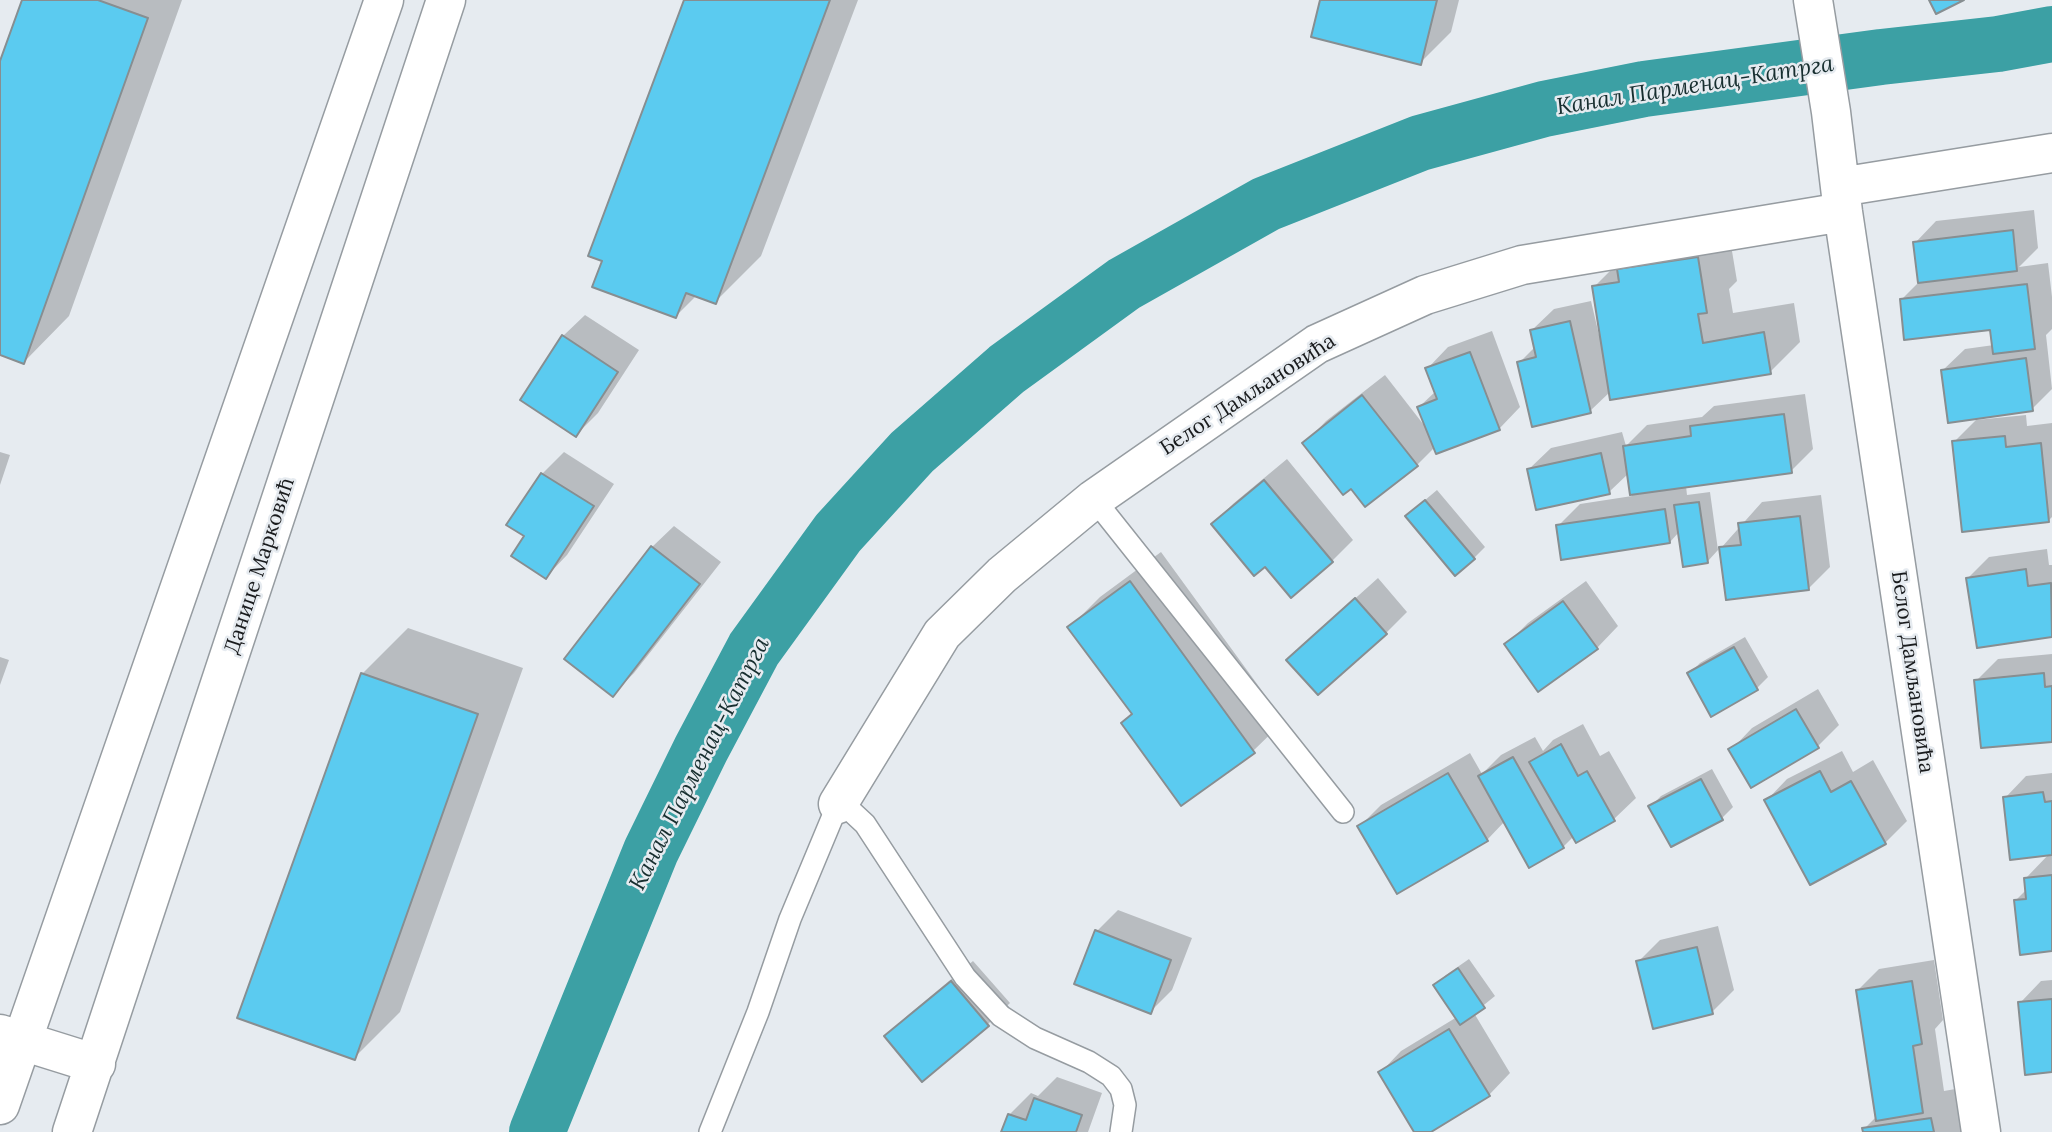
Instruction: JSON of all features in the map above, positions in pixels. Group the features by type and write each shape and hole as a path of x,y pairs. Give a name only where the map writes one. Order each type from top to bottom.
{"street":[{"path":"0,1105 11,1038 384,0"},
{"name":"Данице Марковић","path":"72,1132 446,0"},
{"name":"Белог Дамљановића","path":"1816,17 1981,1132"},
{"path":"1842,200 2052,153"},
{"name":"Белог Дамљановића","path":"838,804 942,634 1002,575 1094,499 1317,344 1425,295 1522,265 1842,200"},
{"path":"11,1038 96,1064"}],"lane":[{"path":"1094,499 1343,813"},
{"path":"709,1132 758,1012 790,919 838,804 851,811 865,824 965,977 1000,1016 1035,1038 1090,1062 1111,1076 1121,1089 1125,1105 1121,1132"}],"building":[{"path":"22,0 98,0 148,18 24,364 0,355 0,61"},
{"path":"684,0 830,0 716,304 686,293 676,318 592,287 602,261 588,256"},
{"path":"1320,0 1437,0 1421,65 1311,37"},
{"path":"1929,0 1964,0 1936,14"},
{"path":"2013,230 2017,271 1918,283 1913,242"},
{"path":"1698,257 1707,313 1698,314 1703,343 1764,332 1771,374 1610,400 1592,286 1619,282 1617,269"},
{"path":"2027,284 2035,349 1993,354 1990,330 1904,340 1900,299"},
{"path":"1570,321 1591,413 1532,427 1517,362 1536,357 1530,330"},
{"path":"562,335 618,372 576,437 520,400"},
{"path":"1470,352 1500,430 1436,454 1417,407 1437,399 1425,368"},
{"path":"2026,358 2033,411 1948,423 1941,370"},
{"path":"1362,395 1418,466 1365,507 1351,489 1343,495 1302,443"},
{"path":"1784,414 1792,473 1630,495 1623,446 1691,436 1690,426"},
{"path":"2005,436 2006,447 2041,443 2049,522 1962,532 1952,441"},
{"path":"1601,453 1610,494 1536,510 1527,469"},
{"path":"541,473 594,506 546,579 511,556 524,536 506,525"},
{"path":"1264,480 1333,562 1291,598 1265,567 1254,576 1211,524"},
{"path":"1425,500 1475,559 1455,576 1405,516"},
{"path":"1699,502 1708,563 1683,567 1674,505"},
{"path":"1665,509 1670,543 1561,560 1556,525"},
{"path":"1800,516 1809,590 1726,600 1719,547 1741,545 1738,523"},
{"path":"651,546 700,584 613,697 564,659"},
{"path":"2026,569 2028,586 2051,583 2052,637 1977,648 1966,578"},
{"path":"1130,581 1255,753 1181,806 1121,723 1132,714 1067,627"},
{"path":"1355,598 1387,634 1318,695 1286,660"},
{"path":"1563,601 1598,649 1538,692 1504,644"},
{"path":"1734,647 1758,690 1711,717 1687,673"},
{"path":"361,673 478,714 355,1060 237,1018"},
{"path":"2044,673 2045,687 2052,686 2052,742 1981,748 1974,680"},
{"path":"1796,709 1819,748 1751,788 1728,749"},
{"path":"1561,744 1578,776 1587,771 1615,821 1576,843 1529,762"},
{"path":"1513,757 1564,848 1529,868 1478,776"},
{"path":"1820,771 1831,792 1851,781 1886,844 1810,885 1764,800"},
{"path":"1448,773 1488,841 1397,894 1357,826"},
{"path":"1701,779 1723,820 1671,847 1648,806"},
{"path":"2043,792 2045,802 2052,801 2052,855 2010,860 2003,797"},
{"path":"2052,875 2052,951 2020,955 2014,900 2026,899 2024,878"},
{"path":"1095,930 1171,960 1151,1014 1074,984"},
{"path":"1697,947 1713,1014 1653,1029 1636,961"},
{"path":"1458,968 1485,1008 1460,1025 1433,985"},
{"path":"951,981 989,1026 922,1082 884,1036"},
{"path":"1912,981 1922,1044 1913,1046 1923,1113 1876,1121 1856,990"},
{"path":"2052,999 2052,1072 2025,1075 2018,1002"},
{"path":"1449,1029 1490,1096 1431,1132 1414,1132 1378,1072"},
{"path":"1034,1098 1082,1115 1076,1132 1001,1132 1008,1114 1026,1120"},
{"path":"1931,1118 1934,1132 1863,1132 1862,1128"}],"waterway":[{"name":"Канал Парменац-Катрга","path":"537,1132 651,851 754,649 838,533 912,452 1007,369 1124,284 1266,204 1420,143 1544,109 1644,89 1998,44 2052,34"}]}
